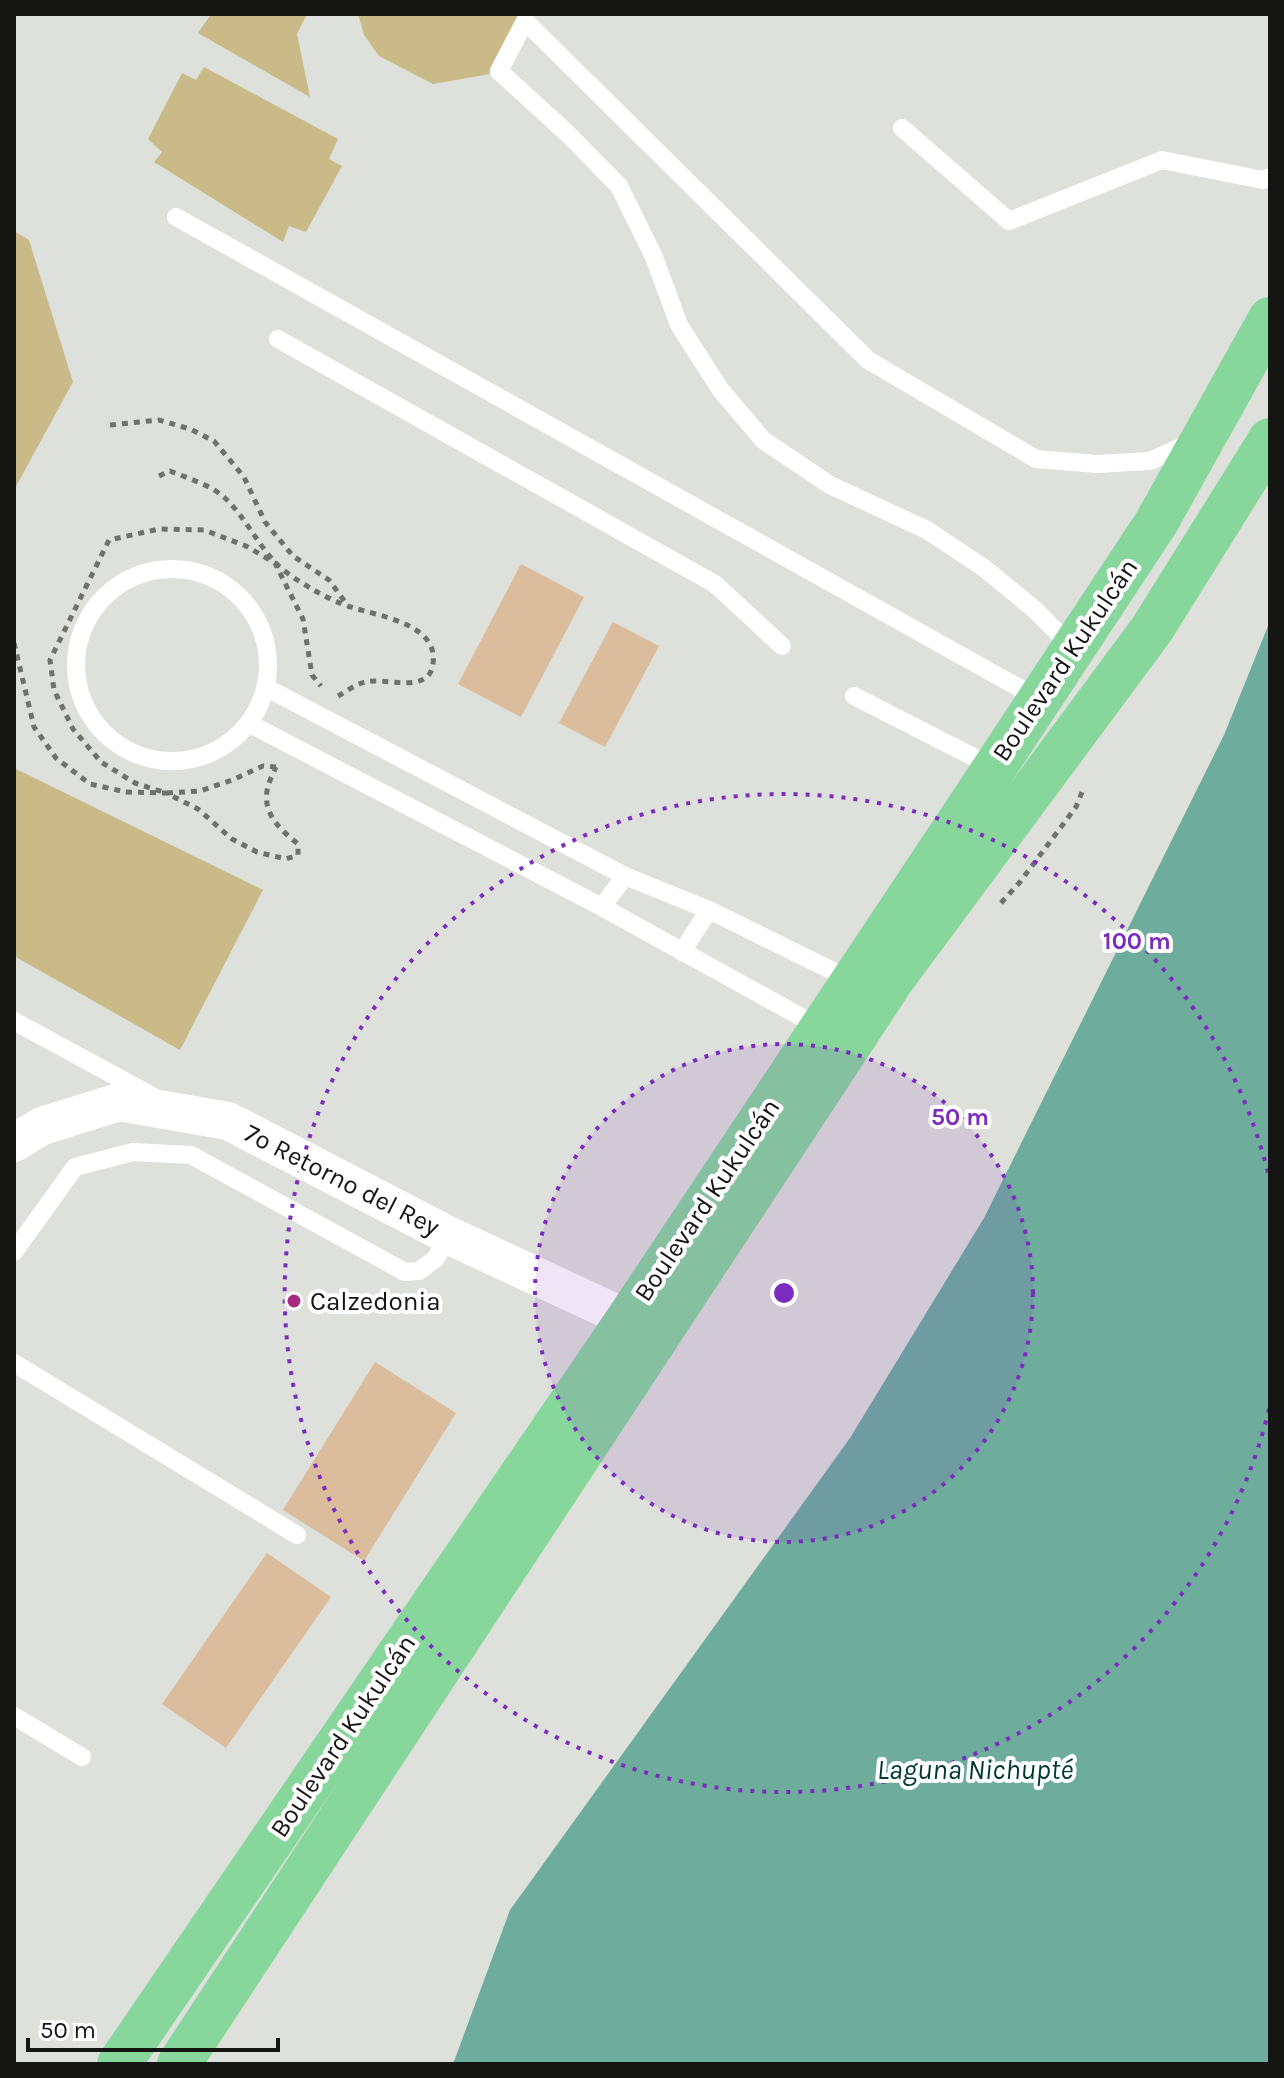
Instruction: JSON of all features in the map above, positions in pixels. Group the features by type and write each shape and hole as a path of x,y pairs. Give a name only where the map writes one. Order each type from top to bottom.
{"main road":[{"name":"Boulevard Kukulcán","path":"179,2064 643,1327 821,1028 1156,523 1270,319"},
{"name":"Boulevard Kukulcán","path":"119,2064 892,980 1152,629 1270,440"}],"street":[{"name":"7º Retorno del Rey","path":"14,1143 42,1126 119,1102 228,1121 450,1236 643,1327"}],"lane":[{"path":"1073,648 984,568 927,530 830,485 763,440 720,389 679,325 654,257 619,186 499,71 526,18 868,360 1036,459 1097,464 1150,461 1206,436"},
{"path":"902,128 1009,221 1162,160 1268,185"},
{"path":"176,217 1039,699"},
{"path":"278,339 715,584 782,646"},
{"path":"159,568 190,569 219,580 244,600 260,626 268,656 267,688 250,724 232,740 204,756 172,761 140,756 111,741 89,716 76,686 75,654 84,622 103,596 129,577 159,568"},
{"path":"267,688 625,876 709,910 853,981"},
{"path":"854,696 993,767"},
{"path":"250,724 602,907 821,1028"},
{"path":"602,907 625,876"},
{"path":"682,952 709,910"},
{"path":"14,1021 185,1113"},
{"path":"14,1252 75,1167 133,1152 191,1155 405,1272 419,1271 435,1259 450,1236"},
{"path":"14,1363 297,1535"},
{"path":"14,1716 82,1757"}],"path":[{"path":"110,425 159,420 190,429 214,441 244,477 265,522 293,556 329,580 348,607"},
{"path":"159,476 170,471 223,496 275,563 310,588 348,607 401,621 422,634 432,649 433,665 426,678 411,684 381,680 362,683 334,699"},
{"path":"14,643 34,727 56,758 90,784 126,792 166,793 198,809 232,839 257,852 286,859 298,855 298,844 283,832 268,811 267,791 276,767"}],"shaded area":[{"path":"521,564 584,597 521,717 458,684"},
{"path":"613,622 659,646 605,747 559,723"},
{"path":"375,1362 456,1413 364,1561 283,1510"},
{"path":"267,1553 331,1597 226,1748 162,1704"}],"water":[{"name":"Laguna Nichupté","path":"1270,621 1270,2064 453,2064 510,1910 850,1438 984,1218 1224,735"}],"building":[{"path":"211,14 307,14 297,34 310,97 198,33"},
{"path":"358,14 523,14 490,74 433,84 379,56 364,35"},
{"path":"204,67 338,139 329,159 342,166 306,232 289,226 283,242 154,162 162,152 148,139 182,73 196,80"},
{"path":"14,231 29,240 73,382 14,490"},
{"path":"14,768 263,890 180,1050 14,956"}],"place":[{"name":"Calzedonia","path":"294,1301"}]}
